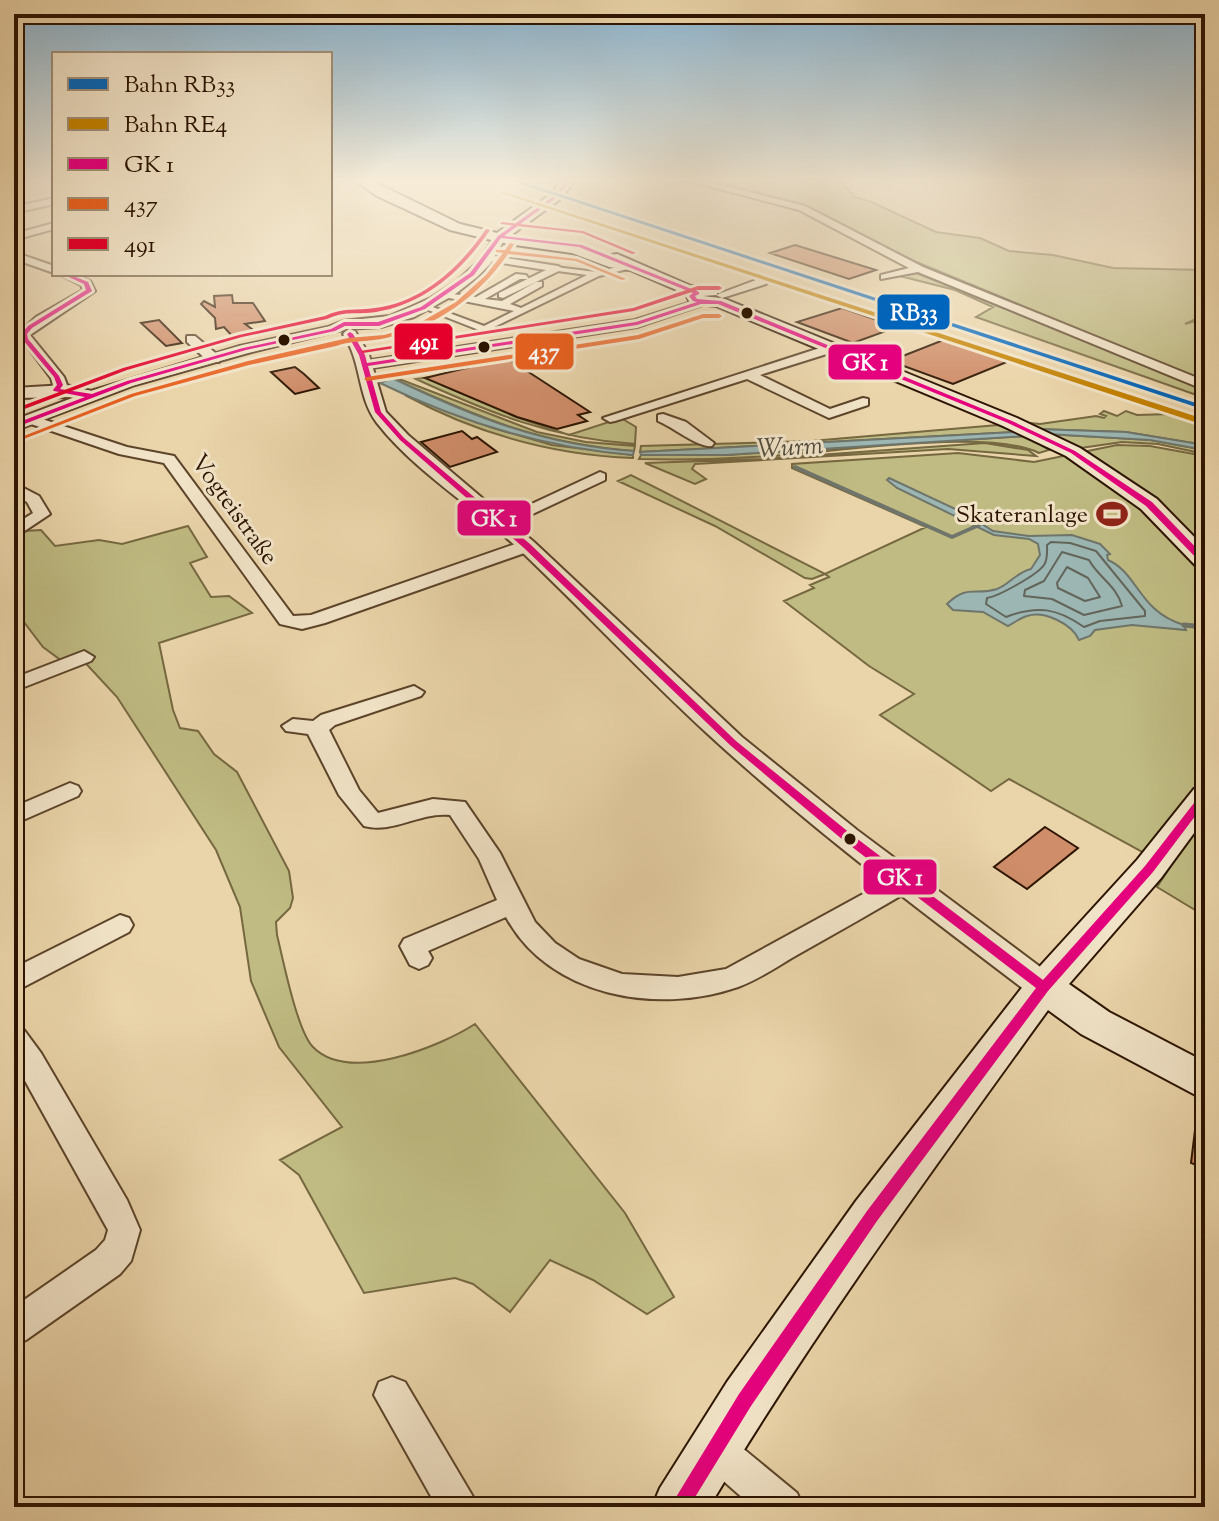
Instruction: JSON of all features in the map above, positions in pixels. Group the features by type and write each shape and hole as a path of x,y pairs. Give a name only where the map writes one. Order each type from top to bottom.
{"main road":[{"path":"578,250 614,264 629,266 710,298 1051,441 1091,463 1149,504 1177,529 1205,562"},
{"path":"679,1507 745,1400 872,1216 1044,987 1149,869 1205,796"},
{"path":"1044,987 1095,1023 1205,1082"}],"street":[{"path":"14,426 40,422 120,385 333,330 355,330 412,314 462,281 492,250"},
{"path":"883,250 919,269 1205,386"},
{"path":"14,255 52,269"},
{"path":"487,258 596,274"},
{"path":"484,329 596,274 629,266"},
{"path":"503,300 523,282 558,269"},
{"path":"885,277 919,269"},
{"path":"56,390 60,385 57,377 24,334 40,320 89,291 86,283 69,276"},
{"path":"479,299 519,276 523,282"},
{"path":"490,280 507,283"},
{"path":"365,365 637,323 761,280"},
{"path":"447,295 503,300 539,284"},
{"path":"503,300 523,311"},
{"path":"427,308 484,329 496,345"},
{"path":"355,330 370,397 383,420 501,522 731,741 905,882 1044,987"},
{"path":"191,339 214,359"},
{"path":"610,418 626,413 642,420 747,374 829,349"},
{"path":"747,374 829,414 863,402"},
{"path":"14,393 56,390 93,396"},
{"path":"791,417 817,408"},
{"path":"662,410 707,443"},
{"name":"Vogteistraße","path":"40,422 124,451 169,459 263,589 287,620 292,622 318,619 527,546"},
{"path":"501,522 600,477"},
{"path":"14,533 42,514 33,499 17,493"},
{"path":"14,685 84,657"},
{"path":"293,726 318,728 328,720 414,692"},
{"path":"318,728 319,736 347,785 363,812 372,820 383,821 438,804 457,808 491,858 510,905 534,938 577,969 627,986 671,990 703,987 733,978 905,882"},
{"path":"14,816 70,791"},
{"path":"419,958 413,946 510,905"},
{"path":"14,981 120,925"},
{"path":"14,1328 80,1284 119,1249 124,1230 116,1211 17,1048"},
{"path":"392,1395 459,1507"},
{"path":"716,1450 783,1507"}],"shaded area":[{"path":"893,250 1007,250 1053,255 1113,268 1205,270 1205,315 1185,324 1205,318 1205,381"},
{"path":"916,273 1205,389 1205,398 976,317 993,307 955,290 900,276"},
{"path":"394,377 537,432 586,442 635,446 634,451 538,435 452,405"},
{"path":"430,377 516,417 566,434 496,413 416,379"},
{"path":"405,395 493,428 552,445 633,455 633,458 573,452 515,440 459,421"},
{"path":"1104,411 1117,416 1126,411 1137,415 1172,414 1205,424 1205,445 1126,432 1036,429 1021,422 1040,424 1096,416 1104,418 1106,416 1100,414"},
{"path":"621,418 636,427 635,444 570,435"},
{"path":"998,425 1015,432 640,452 641,446 811,441"},
{"path":"1047,434 1150,440 1205,450 1205,454 1158,444 1122,442 1074,449"},
{"path":"1026,436 1049,450 1039,453 985,442 949,442 756,457 639,459 641,455 726,455"},
{"path":"985,443 1028,450 1036,456 948,449 695,464 692,469 706,479 695,484 645,463 761,459"},
{"path":"1117,445 1150,446 1205,456 1205,916 1157,887 1170,867 1009,779 991,791 880,715 914,694 869,666 784,601 814,588 810,585 829,577 825,574 926,527 792,468 792,464 958,453 1034,462"},
{"path":"631,475 825,574 805,578 715,526 618,481"},
{"path":"188,526 207,557 190,563 211,597 229,596 252,613 159,643 173,710 180,728 198,731 214,754 237,772 289,871 293,898 290,908 276,922 277,935 291,994 307,1039 329,1058 371,1062 417,1051 475,1024 625,1213 674,1297 647,1314 593,1280 550,1260 510,1312 473,1284 455,1278 364,1293 299,1175 280,1160 342,1127 279,1047 251,981 240,907 216,850 117,697 78,655 62,661 43,647 14,609 14,539 24,531 41,530 55,546 99,540 122,544"}],"water":[{"path":"392,378 509,427 569,443 634,451 633,455 568,446 472,421 380,383"},
{"path":"1036,429 1126,432 1205,445 1205,450 1150,440 1047,434"},
{"name":"Wurm","path":"1015,432 1026,436 726,455 641,455 640,452"},
{"path":"889,478 966,514 993,531 1029,536 1072,535 1100,544 1110,554 1107,555 1108,560 1126,574 1157,611 1184,625 1186,630 1132,625 1095,630 1090,636 1079,640 1057,620 1041,615 1027,616 1008,626 983,612 953,610 947,604 960,594 997,589 1031,569 1040,555 1038,544 1029,539 994,535 897,488 887,480"}],"building":[{"path":"811,250 876,270 849,279 770,253"},
{"path":"232,295 233,303 253,303 265,321 245,324 256,332 233,337 224,327 216,329 215,318 201,304 204,301 215,307 214,296"},
{"path":"842,308 897,327 853,343 797,322"},
{"path":"159,320 182,343 166,346 141,323"},
{"path":"951,337 1014,359 953,384 890,361"},
{"path":"507,358 590,412 578,415 587,421 557,429 517,417 425,378"},
{"path":"295,367 319,388 295,394 271,372"},
{"path":"462,431 472,439 477,437 497,452 450,467 421,442"},
{"path":"1045,827 1078,848 1027,889 994,867"},
{"path":"1196,1122 1205,1123 1205,1169 1191,1163"}],"waterway":[{"name":"Wurm","path":"795,467 952,537 979,525"},
{"path":"1184,625 1205,627"}],"tunnel":[{"path":"477,278 490,280"}],"rail line":[{"name":"RE4","path":"680,250 1201,421"},
{"name":"RB33","path":"724,250 1205,408"}],"transit line":[{"name":"491","path":"14,411 125,369 241,336 339,312 393,306 441,282 473,250"},
{"path":"14,426 129,382 245,349 333,330 344,324 379,324 423,308 472,274 490,250"},
{"name":"437","path":"19,439 133,395 248,363 348,340 384,337 423,324 473,291 508,250"},
{"path":"590,250 697,293 692,296 695,300 719,302 1010,422 1073,452 1149,504 1205,562"},
{"name":"491","path":"627,250 634,253"},
{"name":"437","path":"498,251 577,260 624,279"},
{"path":"69,276 86,283 89,291 30,327 24,334 25,339 57,377 60,385 56,390 93,396"},
{"name":"491","path":"363,351 634,309 698,288 719,288"},
{"path":"365,365 637,323 701,302 719,302"},
{"name":"437","path":"367,379 639,337 703,316 719,316"},
{"path":"350,334 362,355 378,412 402,439 527,546 733,743 847,837 1044,987"},
{"path":"679,1507 745,1400 872,1216 1044,987 1149,869 1205,796"}],"place":[{"name":"Skateranlage","path":"1112,514"}]}
